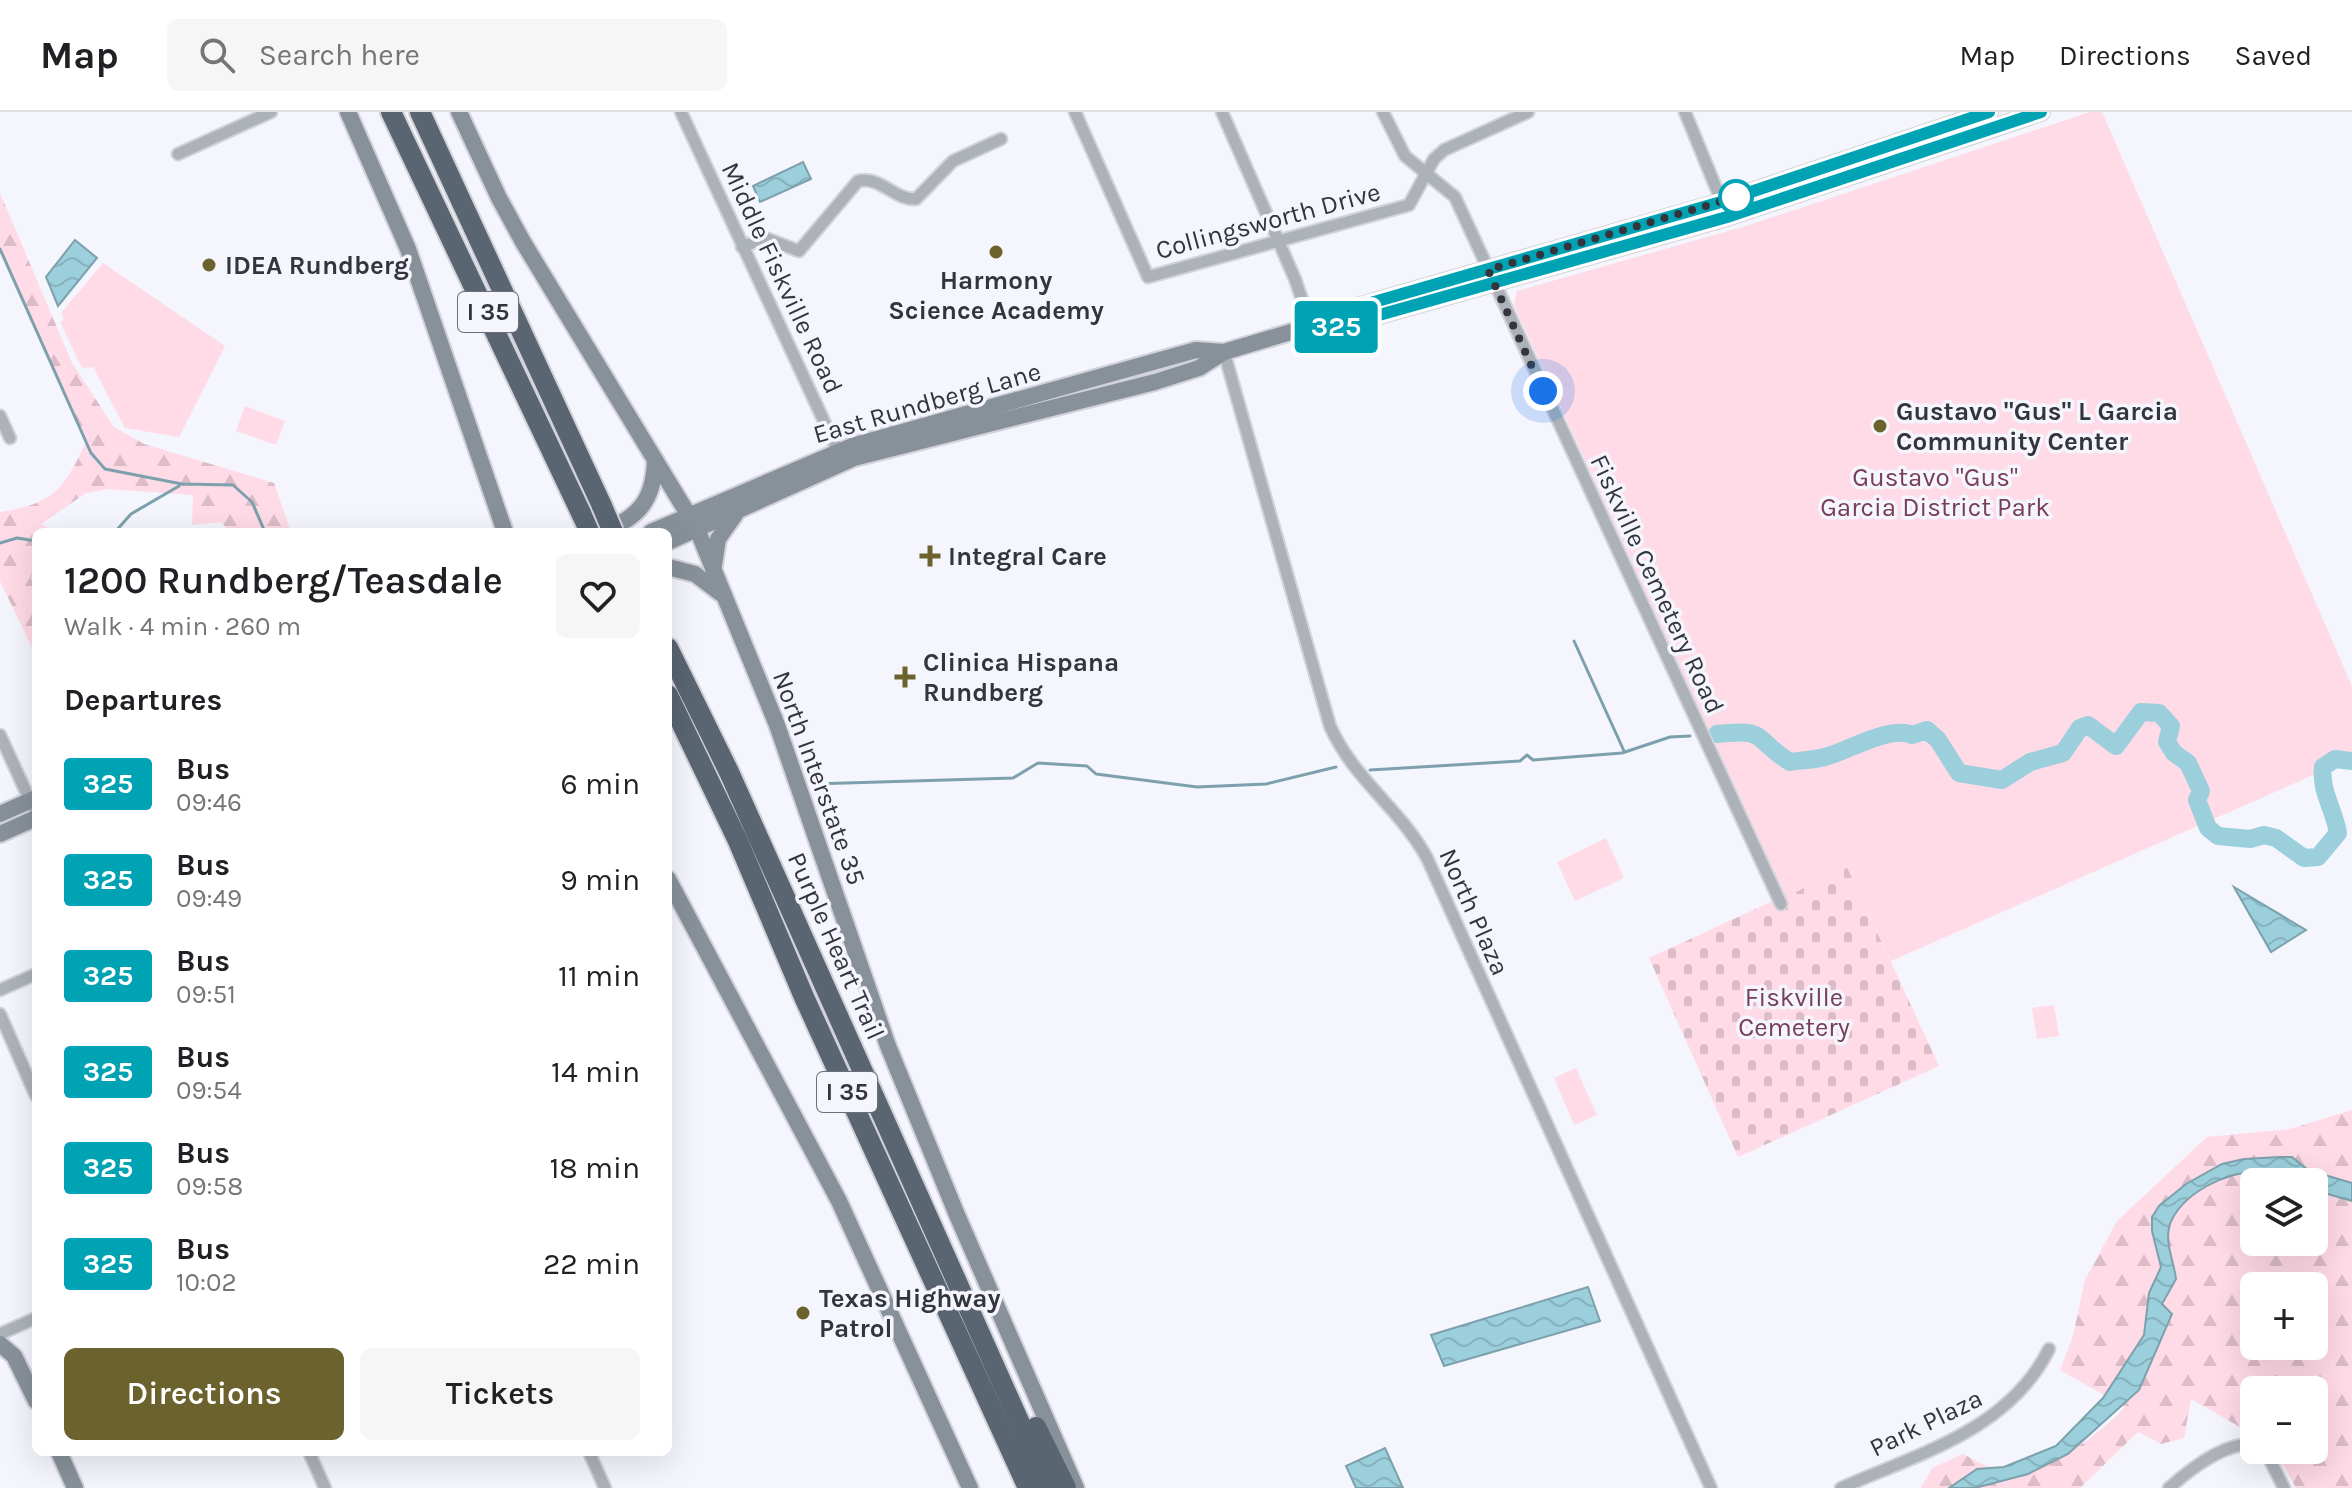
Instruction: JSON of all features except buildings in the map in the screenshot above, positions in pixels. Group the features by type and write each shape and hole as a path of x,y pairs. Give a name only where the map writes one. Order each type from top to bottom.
{"highway":[{"name":"I 35","path":"391,112 586,523"},
{"name":"I 35","path":"420,112 611,528"},
{"name":"Purple Heart Trail","path":"672,656 740,796 1049,1488"},
{"name":"Purple Heart Trail","path":"672,703 738,841 804,997 1028,1488"},
{"path":"934,1229 968,1281 1066,1488"}],"main road":[{"path":"348,112 408,249 506,528"},
{"name":"North Interstate 35","path":"459,112 499,198 693,522 715,571 777,725 888,1046 957,1215 1076,1488"},
{"name":"East Rundberg Lane","path":"672,539 693,522 841,457 1106,391 1155,382 1199,368 1224,352 1311,326 1333,328 1490,276 1724,210 1819,187 1989,112"},
{"name":"East Rundberg Lane","path":"1724,210 1800,175 2041,112"},
{"path":"1800,175 1819,187"},
{"name":"East Rundberg Lane","path":"668,528 738,512 841,457"},
{"path":"612,528 644,507 654,482 655,459"},
{"path":"715,571 718,539 738,512"},
{"path":"672,568 695,574 724,597"},
{"path":"0,814 32,809"},
{"path":"0,834 32,810"},
{"path":"672,887 870,1264 970,1488"},
{"path":"0,1344 14,1356 32,1393"},
{"path":"61,1456 75,1488"}],"street":[{"path":"178,154 271,112"},
{"name":"Middle Fiskville Road","path":"681,112 841,457"},
{"name":"Collingsworth Drive","path":"1075,112 1148,277 1409,205 1426,172 1444,150 1528,112"},
{"path":"1222,112 1279,242 1311,326"},
{"name":"Fiskville Cemetery Road","path":"1383,112 1399,147 1455,197 1781,904"},
{"path":"1685,112 1724,210"},
{"path":"742,247 765,238 799,251 858,181 878,182 902,197 916,199 953,161 1001,139"},
{"name":"North Plaza","path":"1224,352 1330,726 1357,774 1406,824 1427,858 1711,1488"},
{"path":"0,416 10,438"},
{"path":"0,735 32,802"},
{"path":"0,990 32,976"},
{"path":"0,1014 32,1087"},
{"path":"0,1334 32,1320"},
{"name":"Park Plaza","path":"1841,1488 1973,1430 2023,1390 2049,1349"},
{"path":"2169,1488 2210,1459 2240,1446"},
{"path":"311,1456 325,1488"},
{"path":"591,1456 605,1488"},
{"path":"2272,1464 2284,1488"}],"green space":[{"name":"Gustavo \"Gus\" Garcia District Park","path":"2090,112 2102,112 2352,686 2352,758 1891,961 1847,867 1786,897 1514,305 1517,291 1746,226"},
{"path":"0,193 72,363 114,427 144,444 274,483 290,528 226,528 221,522 192,525 193,495 109,489 86,493 41,524 48,528 32,528 32,648 0,581 0,512 33,504 55,492 71,472 86,442 0,252"},
{"path":"103,263 225,346 179,437 125,428 93,367 82,368 60,322 64,320 61,313"},
{"path":"245,406 285,421 276,445 236,431"},
{"path":"1606,838 1624,878 1575,901 1557,862"},
{"name":"Fiskville Cemetery","path":"1847,867 1939,1066 1738,1157 1649,958"},
{"path":"2054,1005 2059,1036 2037,1039 2032,1008"},
{"path":"1576,1068 1597,1115 1574,1125 1554,1078"},
{"path":"2352,1110 2352,1488 2296,1488 2283,1464 2328,1464 2328,1376 2240,1376 2240,1427 2191,1399 2184,1438 2161,1444 2138,1432 2080,1488 1921,1488 1932,1468 1963,1454 1998,1469 2015,1470 2050,1461 2084,1443 2125,1407 2060,1370 2073,1336 2085,1280 2117,1221 2207,1137 2290,1129"}],"water":[{"path":"803,162 811,179 760,202 753,186"},
{"path":"75,240 97,258 58,306 46,277"},
{"path":"2234,887 2306,930 2271,952"},
{"path":"2292,1157 2306,1168 2240,1168 2240,1174 2207,1186 2176,1213 2168,1231 2176,1279 2162,1304 2172,1314 2139,1390 2068,1454 2028,1474 1975,1488 1949,1488 1977,1469 2004,1467 2056,1446 2103,1398 2144,1335 2149,1293 2161,1267 2152,1231 2152,1217 2159,1206 2186,1184 2222,1164 2244,1159"},
{"path":"2328,1176 2352,1183 2352,1201 2328,1194"},
{"path":"1588,1287 1600,1321 1444,1366 1431,1335"},
{"path":"1385,1448 1403,1488 1356,1488 1346,1466"}],"waterway":[{"path":"0,249 91,453 105,469 182,484 233,485 252,502 263,528"},
{"path":"119,528 131,514 179,486"},
{"path":"0,543 17,538 32,540"},
{"path":"1574,641 1624,751"},
{"path":"1717,734 1753,734 1790,762 1824,757 1893,733 1912,735 1927,730 1938,740 1959,773 2002,780 2030,762 2063,753 2080,728 2088,725 2116,746 2141,712 2159,713 2171,726 2167,742 2174,753 2188,763 2201,791 2197,800 2208,828 2218,836 2250,839 2264,835 2276,838 2304,858 2318,857 2338,833 2325,792 2323,767 2335,759 2352,761"},
{"path":"1370,770 1520,761 1527,755 1533,760 1622,753 1670,737 1690,736"},
{"path":"812,784 1013,778 1038,763 1087,766 1096,774 1197,787 1266,784 1336,767"}],"bus line":[{"name":"325","path":"1989,112 1721,202 1329,315 1311,326 1333,328 1727,217 2041,112"}],"place":[{"name":"Harmony Science Academy","path":"996,252"},
{"name":"IDEA Rundberg","path":"209,265"},
{"name":"Gustavo \"Gus\" L Garcia Community Center","path":"1880,426"},
{"name":"Integral Care","path":"930,556"},
{"name":"Clinica Hispana Rundberg","path":"905,677"},
{"name":"Texas Highway Patrol","path":"803,1313"}],"route":[{"path":"1543,391 1488,270 1736,197"}]}
